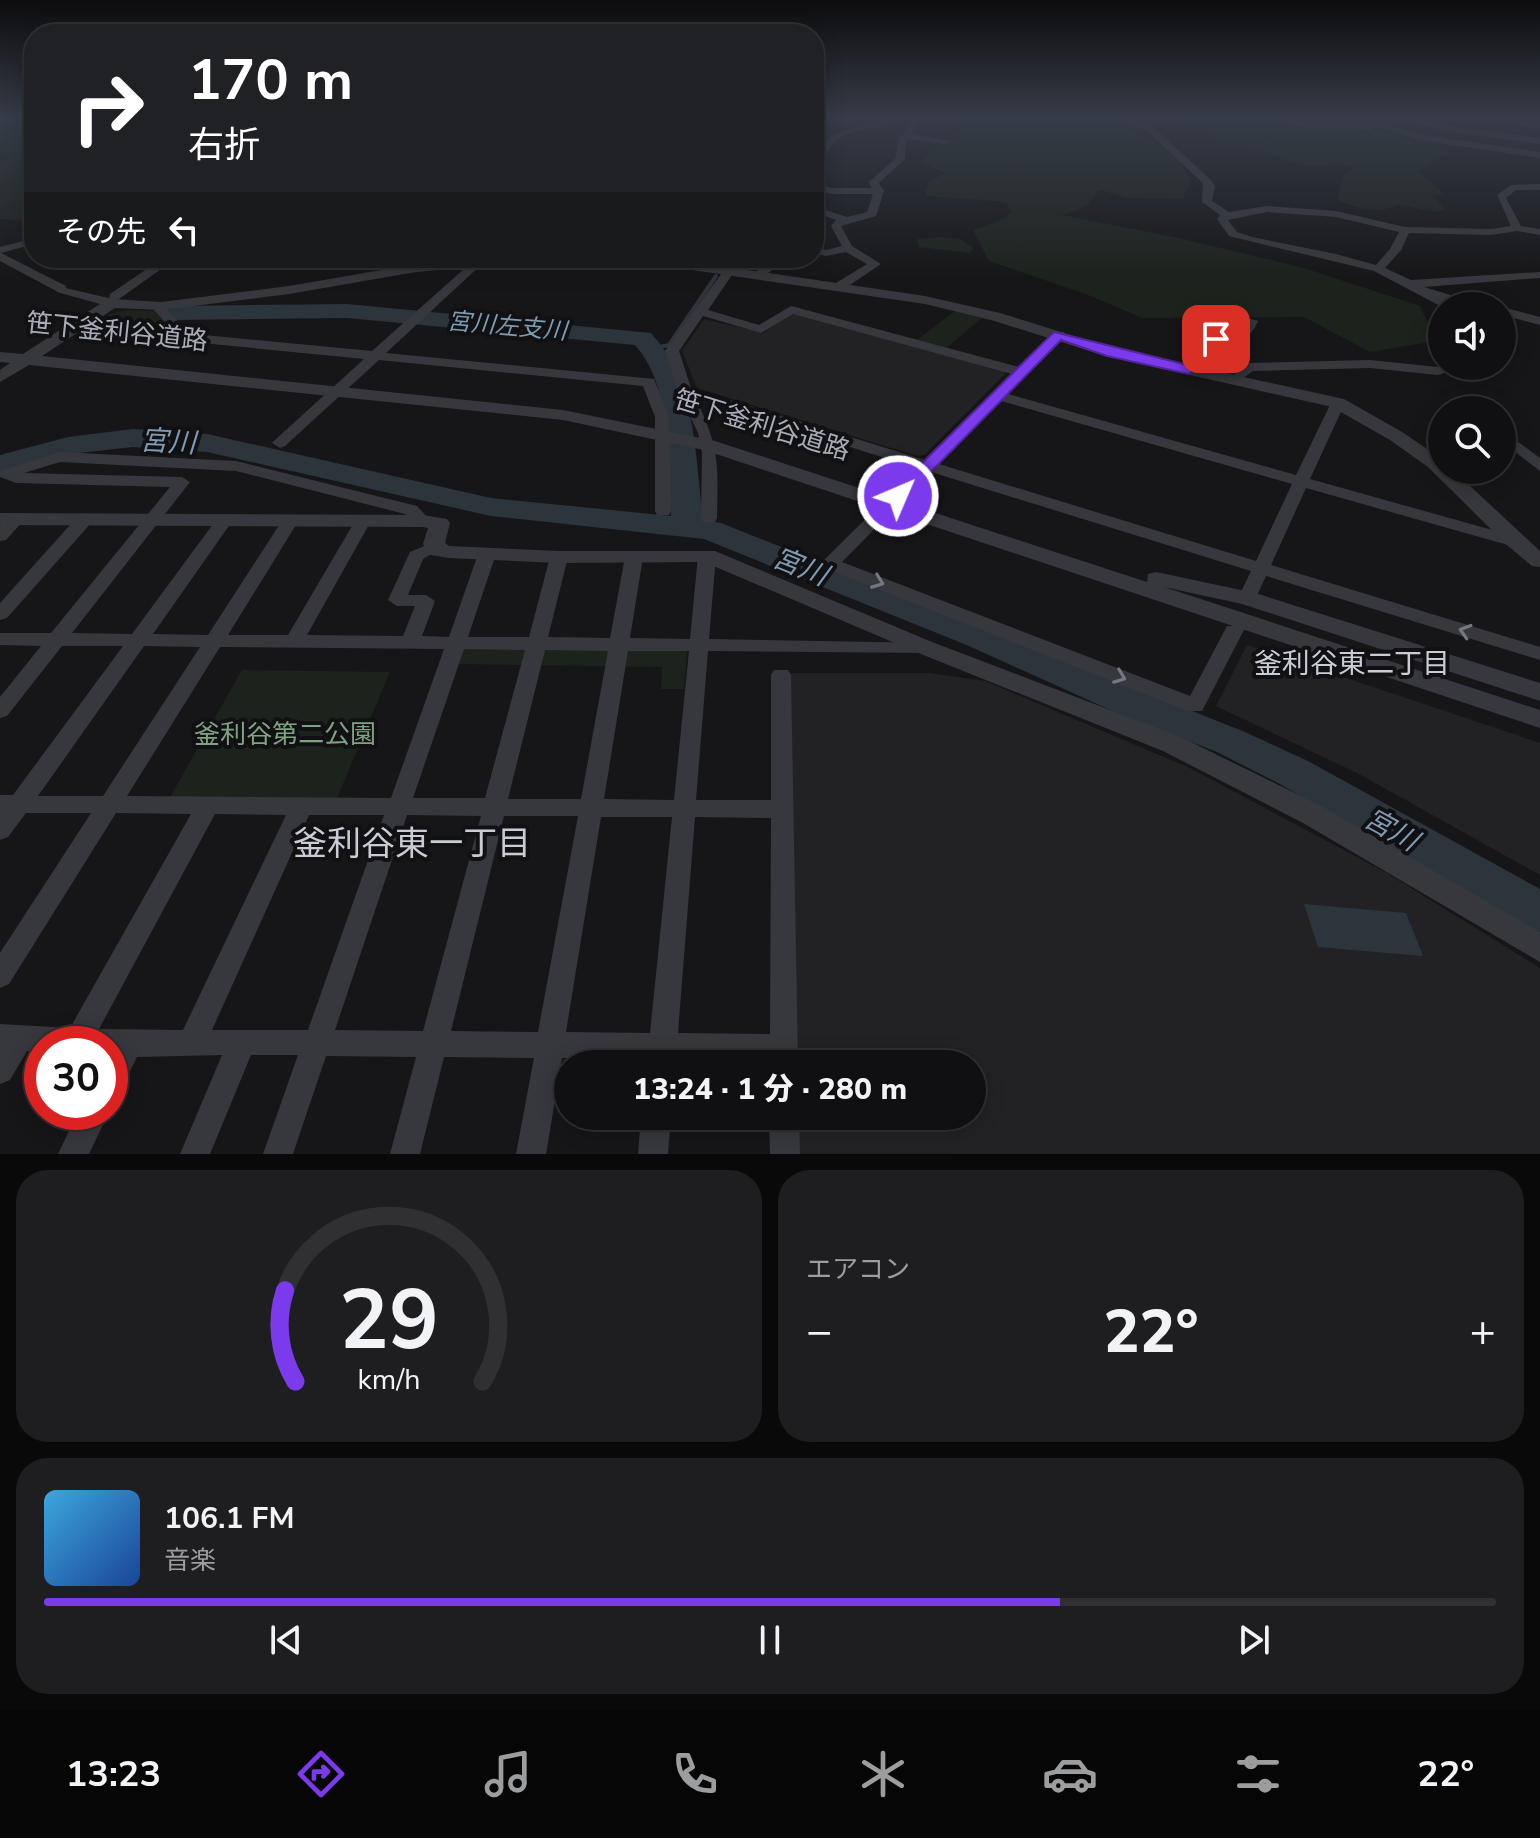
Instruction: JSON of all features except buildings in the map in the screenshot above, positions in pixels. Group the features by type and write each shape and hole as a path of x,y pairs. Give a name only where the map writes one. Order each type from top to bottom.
{"street":[{"path":"840,286 875,264 848,248 836,226 845,220 872,214 879,191 874,182 885,172"},
{"path":"1195,172 1210,186 1207,202 1227,215"},
{"path":"1517,228 1501,197 1507,189 1514,187 1540,187"},
{"path":"824,189 879,191"},
{"path":"1428,293 1378,269 1336,257 1249,240 1229,230 1222,219 1227,215 1267,209 1322,212 1405,230 1491,232 1517,228 1540,232"},
{"path":"824,213 845,220"},
{"path":"1378,269 1395,250 1405,230"},
{"path":"0,250 24,244"},
{"path":"824,252 848,248"},
{"path":"0,256 62,289 112,303 161,306 435,268"},
{"path":"0,377 112,303 114,297 156,268"},
{"path":"280,443 471,268"},
{"path":"716,268 957,306 1112,353 1338,403 1396,436 1435,463 1515,542 1540,561"},
{"path":"758,275 769,268"},
{"path":"709,518 706,439 672,351 728,272"},
{"path":"1408,284 1540,275"},
{"path":"161,306 160,310 175,324 161,335 649,382 662,429 663,511"},
{"path":"699,311 761,329 791,310 1020,372"},
{"path":"1516,315 1540,321"},
{"path":"1189,369 1195,353 1216,339 1230,341 1247,332 1252,321"},
{"path":"1059,335 830,564 1195,706 1234,630"},
{"name":"笹下釜利谷道路","path":"0,347 30,356"},
{"name":"笹下釜利谷道路","path":"0,357 30,356 341,388 563,415 662,429 706,439 1119,581 1535,710"},
{"path":"1236,379 1249,367 1370,364 1428,370"},
{"path":"685,391 1540,654"},
{"path":"998,396 1515,542"},
{"path":"1247,598 1338,403"},
{"path":"1516,446 1540,466"},
{"path":"3,475 59,457 236,466 411,510 423,521"},
{"path":"0,711 182,482 16,478 3,475"},
{"name":"笹下釜利谷道路","path":"893,501 1156,579 1535,710"},
{"path":"0,614 85,519"},
{"path":"6,525 85,519 423,521 440,523 436,546"},
{"path":"0,831 10,804 225,520"},
{"path":"0,976 291,520"},
{"path":"294,641 363,521"},
{"path":"436,546 449,552 559,557 707,556 924,647 1172,744 1313,815 1540,948"},
{"path":"410,642 426,601 397,600 416,556 436,546"},
{"path":"278,1154 487,554"},
{"path":"662,1050 707,556"},
{"path":"405,1154 559,557"},
{"path":"531,1154 634,557"},
{"path":"1156,579 1247,598 1535,710"},
{"path":"1119,581 1234,630 1535,710"},
{"path":"0,639 924,647"},
{"path":"781,675 784,1050"},
{"path":"10,804 781,809"},
{"path":"86,1026 207,807"},
{"path":"192,1042 301,808"},
{"path":"0,1070 10,1037"},
{"path":"195,1154 242,1042"},
{"path":"129,1044 434,1044 591,1050"},
{"path":"73,1154 85,1130"},
{"path":"653,1154 655,1130"},
{"path":"784,1130 785,1154"}],"shaded area":[{"path":"797,314 1004,371 1005,374 924,455 917,456 697,388 682,351 704,319 763,333 790,315"},
{"path":"1247,645 1540,743 1540,875 1359,774 1216,706"},
{"path":"788,673 930,673 985,681 1190,768 1387,873 1540,968 1540,1154 794,1154 794,1130 986,1130 986,1050 793,1050"},
{"path":"1304,904 1406,913 1423,956 1318,947"}],"green space":[{"path":"0,172 24,172 24,218 0,219"},
{"path":"943,172 1186,172 1191,180 1183,199 1126,198 1100,190 1086,206 1063,215 1304,268 1420,306 1428,324 1428,342 1370,352 1304,317 1142,318 1091,296 989,261 973,230 1004,219 1012,212 1006,202 925,196 928,183 945,173"},
{"path":"1349,172 1419,172 1444,194 1432,195 1446,209 1435,212 1400,205 1382,210 1363,209 1337,200 1343,176"},
{"path":"917,239 960,239 974,248 970,253 919,247"},
{"path":"125,310 155,311 170,326 146,343 76,336 110,314"},
{"path":"955,311 982,318 946,348 916,341"},
{"path":"460,645 687,648 684,689 661,689 662,667 453,664"},
{"name":"釜利谷第二公園","path":"242,670 390,672 337,798 170,797"}],"waterway":[{"path":"654,348 669,345 716,276"},
{"name":"宮川左支川","path":"174,313 347,311 642,338 655,352 673,398 688,528"},
{"name":"宮川","path":"0,464 68,446 133,438 207,443 491,507 688,528"},
{"name":"宮川","path":"688,528 710,530 982,638 1131,703 1231,742 1293,772 1540,912"}],"district":[{"name":"釜利谷東二丁目","path":"1352,664"},
{"name":"釜利谷東一丁目","path":"412,844"}],"route":[{"path":"898,496 1059,335 1112,353 1189,369 1195,353 1216,339"}]}
